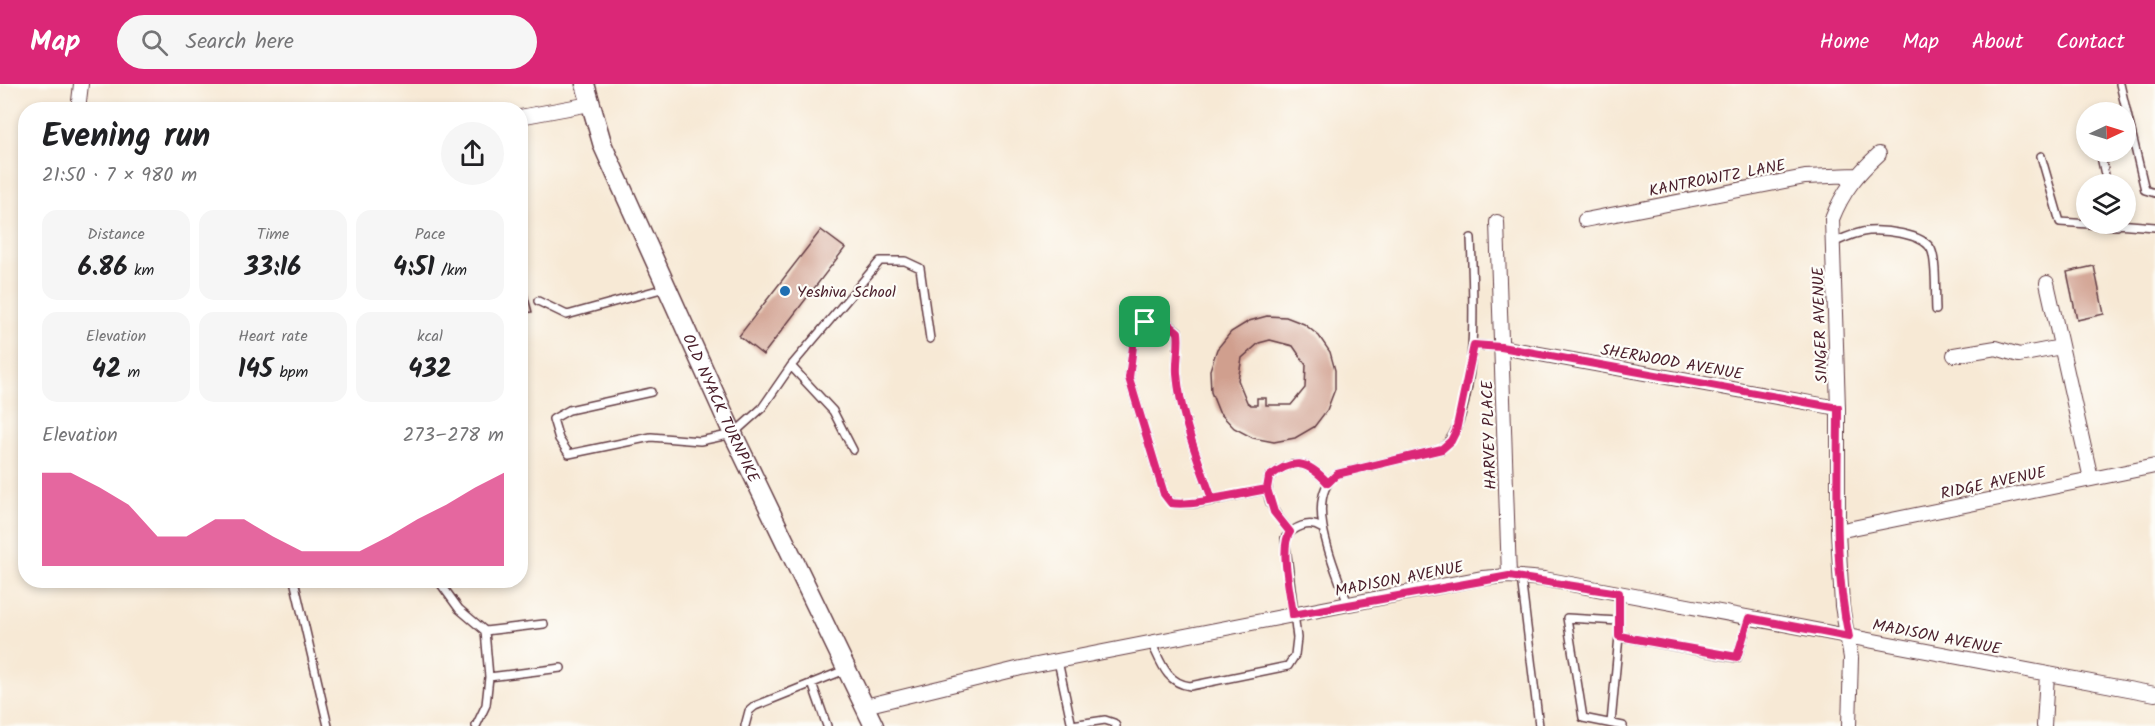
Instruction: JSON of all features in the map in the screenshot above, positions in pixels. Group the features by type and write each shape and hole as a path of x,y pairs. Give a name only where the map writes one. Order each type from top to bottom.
{"street":[{"path":"79,102 81,84"},
{"name":"OLD NYACK TURNPIKE","path":"585,84 603,146 734,434 874,726"},
{"path":"528,116 590,104"},
{"name":"SINGER AVENUE","path":"1849,726 1851,658 1842,606 1838,531 1838,408 1832,219 1841,195 1856,175 1879,154"},
{"name":"KANTROWITZ LANE","path":"1585,220 1805,177 1856,175"},
{"name":"HARVEY PLACE","path":"1497,222 1501,347 1515,576"},
{"path":"2047,283 2091,479"},
{"name":"SHERWOOD AVENUE","path":"1501,347 1838,408"},
{"path":"1954,355 1996,348 2019,355 2061,347"},
{"name":"RIDGE AVENUE","path":"1838,531 2155,466"},
{"name":"MADISON AVENUE","path":"865,706 1151,642 1348,604 1515,576 1619,593 2155,694"},
{"path":"2044,726 2047,674"}],"lane":[{"path":"2120,84 2145,190 2155,193"},
{"path":"2040,156 2060,222 2076,223"},
{"path":"2136,226 2155,227"},
{"path":"1833,243 1869,231 1900,234 1925,242 1932,258 1936,310"},
{"path":"1348,604 1321,528 1322,506 1328,483 1337,474 1442,449 1451,441 1464,403 1474,345 1471,238"},
{"path":"651,392 568,410 553,419 559,439 569,454 651,437 700,441 734,434 762,408 791,366 880,261 905,261 920,268 930,339"},
{"path":"538,301 567,315 667,287"},
{"path":"1212,499 1190,435 1181,397 1177,373 1178,332 1166,322 1145,322 1135,331 1129,378 1164,494 1171,503 1179,504 1212,499 1267,489"},
{"path":"1474,345 1501,347"},
{"path":"791,366 833,411 853,450"},
{"path":"1151,642 1166,674 1176,684 1190,686 1288,666 1295,655 1297,638 1293,615 1288,535 1274,512 1267,489 1269,477 1286,465 1303,464 1316,470 1328,483"},
{"path":"1288,535 1308,524 1321,528"},
{"path":"1515,576 1539,726"},
{"path":"296,588 328,726"},
{"path":"444,588 459,609 485,632 489,677 486,705 476,726"},
{"path":"1611,723 1619,636 1619,593"},
{"path":"1619,621 1567,618 1583,718 1623,726"},
{"path":"1619,636 1737,657 1749,618"},
{"path":"485,632 544,624"},
{"path":"1058,661 1072,725 1106,720 1116,726"},
{"path":"489,677 561,668"},
{"path":"745,726 749,711 755,706 847,669"},
{"path":"812,683 827,726"}],"building":[{"path":"821,230 845,248 763,355 739,336"},
{"path":"2094,266 2104,314 2077,320 2067,272"},
{"path":"528,297 532,312 528,313"},
{"path":"1267,316 1286,317 1304,324 1319,336 1330,352 1335,370 1335,389 1327,410 1314,427 1295,438 1274,442 1253,438 1234,428 1219,412 1211,392 1210,370 1217,349 1231,332 1249,321","holes":["1270,340 1293,346 1306,365 1305,388 1291,405 1266,405 1266,398 1257,398 1257,405 1247,402 1238,380 1242,358 1259,343"]}],"place":[{"name":"Yeshiva School","path":"785,291"}],"route":[{"path":"1145,322 1135,331 1129,378 1164,494 1171,503 1179,504 1195,502 1267,489 1269,477 1286,465 1303,464 1316,470 1328,483 1337,474 1442,449 1451,441 1456,431 1464,403 1474,345 1501,347 1838,408 1838,531 1842,606 1849,637 1749,618 1737,657 1619,636 1619,593 1544,579 1509,576 1482,578 1293,615 1285,538 1290,532 1274,512 1266,493 1267,489 1212,499 1190,435 1181,397 1177,373 1178,332 1166,322 1145,322"}]}
